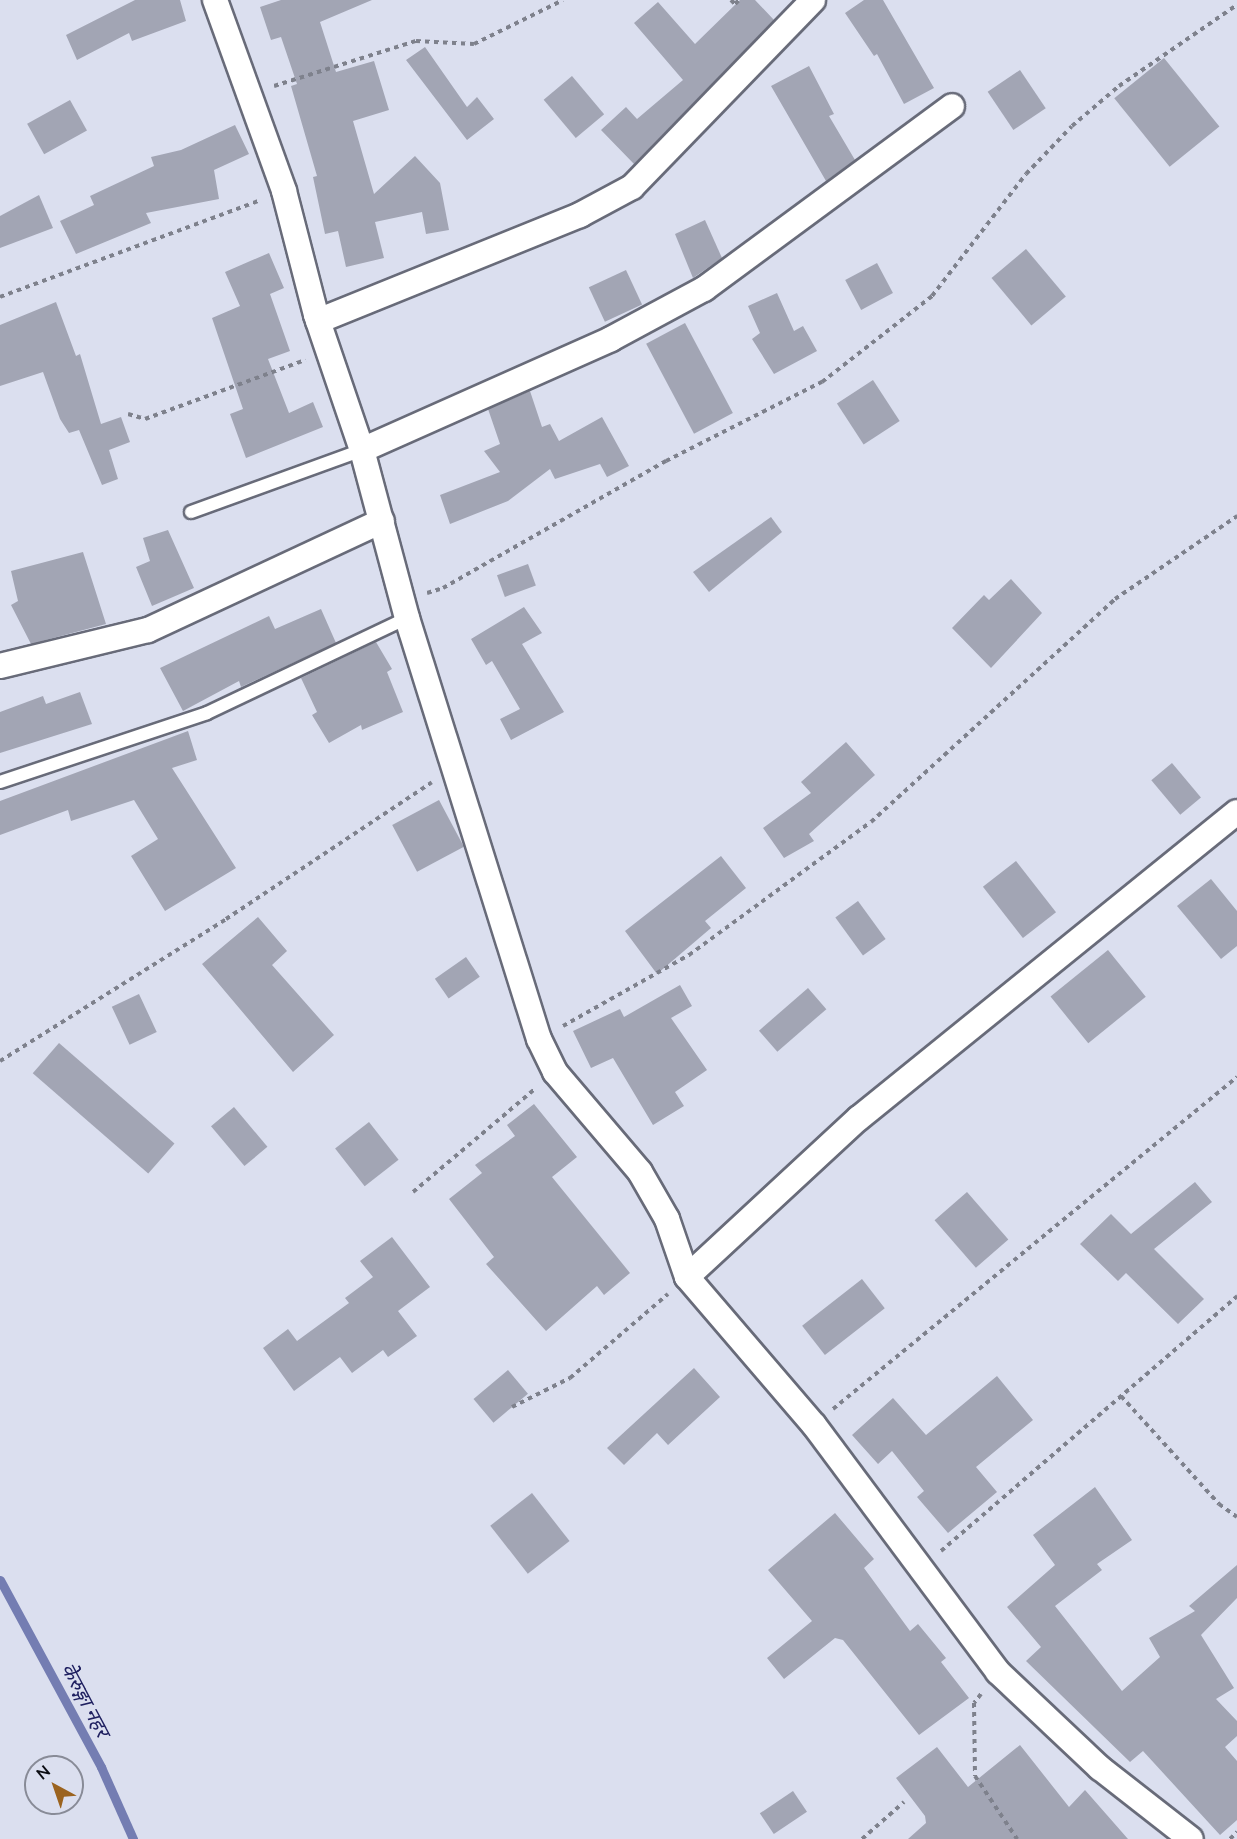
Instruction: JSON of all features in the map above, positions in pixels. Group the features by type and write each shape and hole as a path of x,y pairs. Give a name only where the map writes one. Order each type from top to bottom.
{"street":[{"path":"215,0 284,191 318,321 362,450 405,608 539,1039 555,1072 640,1172 667,1219 687,1277 814,1425 998,1672 1100,1768 1191,1839"},
{"path":"318,321 580,215 632,187 813,0"},
{"path":"362,450 611,339 704,289 952,106"},
{"path":"0,666 148,630 382,521"},
{"path":"687,1277 876,1103 1237,812"}],"lane":[{"path":"191,512 362,450"},
{"path":"0,782 207,712 405,608"}],"path":[{"path":"250,93 416,41 474,44 563,0"},
{"path":"731,0 735,4 739,0"},
{"path":"405,608 666,461 822,382 932,296 1026,174 1072,126 1119,86 1237,5"},
{"path":"0,297 284,191"},
{"path":"128,414 145,419 329,351"},
{"path":"539,1039 689,955 871,822 1114,598 1237,516"},
{"path":"0,1061 226,920 455,766"},
{"path":"412,1192 555,1072"},
{"path":"814,1425 1237,1077"},
{"path":"512,1407 570,1378 687,1277"},
{"path":"920,1569 1237,1296"},
{"path":"1121,1396 1219,1504 1237,1517"},
{"path":"998,1672 974,1702 975,1776 1017,1839"},
{"path":"862,1839 904,1802"},
{"path":"1230,1839 1237,1832"}],"building":[{"path":"135,0 180,0 186,21 132,41 129,33 77,60 66,35"},
{"path":"281,0 372,0 320,22 336,72 374,61 389,110 353,121 374,194 415,156 440,183 449,230 426,234 422,212 375,222 384,258 346,267 338,231 325,234 313,177 317,176 291,86 297,84 281,37 271,40 260,7"},
{"path":"740,0 755,0 774,20 634,164 601,130 626,107 637,119 683,80 634,23 658,2 695,44"},
{"path":"864,0 883,0 934,88 904,104 877,54 874,56 845,13"},
{"path":"425,47 467,107 477,97 494,119 467,140 406,60"},
{"path":"1164,58 1219,126 1170,167 1114,98"},
{"path":"809,66 834,114 829,116 855,160 826,181 771,86"},
{"path":"1020,70 1046,108 1013,130 988,92"},
{"path":"572,76 604,114 576,138 544,100"},
{"path":"70,100 87,131 44,154 27,124"},
{"path":"235,125 249,154 214,170 219,199 146,213 151,223 76,254 60,221 94,205 90,196 154,166 151,157 181,150"},
{"path":"39,195 53,228 0,248 0,216"},
{"path":"705,220 722,258 693,278 675,234"},
{"path":"1026,249 1066,296 1031,325 992,278"},
{"path":"269,253 284,288 270,294 290,351 268,359 289,413 313,402 323,427 246,458 230,414 243,409 212,318 240,306 225,272"},
{"path":"877,263 893,293 861,310 845,280"},
{"path":"626,270 642,304 605,322 589,287"},
{"path":"777,293 794,331 803,326 817,351 774,374 752,339 760,333 748,306"},
{"path":"56,302 76,356 80,354 101,424 121,417 130,442 109,450 118,479 102,485 79,430 69,433 60,419 43,372 0,386 0,325"},
{"path":"685,323 733,413 694,434 646,344"},
{"path":"873,380 900,421 864,445 837,403"},
{"path":"530,391 542,427 550,424 559,441 602,417 629,466 607,477 600,464 555,479 550,469 508,501 450,524 440,495 500,472 484,451 500,444 488,409"},
{"path":"771,517 782,532 709,592 693,572"},
{"path":"168,530 194,588 152,606 136,567 150,561 143,538"},
{"path":"83,552 106,624 31,644 11,605 18,601 11,571"},
{"path":"528,564 536,586 505,597 497,575"},
{"path":"1011,579 1042,613 991,668 952,628 984,595 989,600"},
{"path":"524,607 542,633 522,644 564,712 511,740 500,719 520,709 492,661 486,665 471,639"},
{"path":"321,609 336,643 241,687 239,681 183,711 160,668 269,616 275,629"},
{"path":"376,642 392,669 387,672 403,712 362,730 361,725 329,743 312,715 317,712 301,678"},
{"path":"80,692 92,724 0,753 0,712 43,696 46,704"},
{"path":"188,731 197,760 172,768 236,868 165,911 131,856 158,839 134,800 71,821 68,810 0,835 0,801"},
{"path":"846,742 875,775 809,834 814,841 784,858 763,828 811,793 801,782"},
{"path":"1172,763 1201,797 1180,815 1151,780"},
{"path":"439,800 464,847 417,872 392,825"},
{"path":"721,856 746,888 705,921 711,928 657,974 625,931"},
{"path":"1016,861 1056,912 1023,938 983,887"},
{"path":"1211,879 1237,911 1237,946 1221,959 1177,906"},
{"path":"858,901 886,939 863,955 835,917"},
{"path":"258,917 287,951 272,965 334,1035 293,1072 202,964"},
{"path":"1108,950 1146,997 1088,1043 1050,997"},
{"path":"466,957 480,977 449,998 435,979"},
{"path":"680,985 692,1006 671,1018 707,1070 675,1092 684,1106 653,1125 613,1058 591,1068 573,1031 620,1009 624,1017"},
{"path":"808,988 826,1009 777,1052 759,1031"},
{"path":"139,994 157,1032 130,1045 112,1007"},
{"path":"59,1043 174,1143 148,1174 33,1073"},
{"path":"534,1104 577,1157 552,1177 630,1273 604,1295 597,1286 546,1331 486,1264 494,1257 449,1199 482,1173 475,1165 515,1136 507,1125"},
{"path":"234,1107 267,1147 244,1166 211,1126"},
{"path":"369,1122 399,1160 365,1186 335,1148"},
{"path":"1195,1182 1212,1202 1154,1249 1204,1299 1178,1324 1126,1273 1118,1281 1080,1244 1111,1214 1131,1234"},
{"path":"967,1192 1008,1240 976,1268 935,1220"},
{"path":"392,1237 430,1287 398,1311 417,1336 388,1357 383,1350 352,1373 340,1357 294,1391 263,1348 288,1329 297,1341 349,1303 345,1298 373,1277 360,1261"},
{"path":"862,1279 885,1308 825,1355 802,1326"},
{"path":"694,1368 720,1397 668,1445 657,1433 624,1465 607,1448"},
{"path":"508,1370 528,1394 493,1423 474,1399"},
{"path":"997,1376 1033,1420 976,1467 997,1492 948,1533 917,1497 924,1491 892,1451 878,1464 852,1435 893,1398 926,1435"},
{"path":"1095,1487 1132,1540 1097,1564 1102,1570 1055,1606 1122,1691 1160,1657 1149,1638 1195,1611 1189,1606 1237,1565 1237,1598 1201,1635 1234,1688 1216,1699 1237,1721 1237,1736 1225,1747 1237,1761 1237,1820 1220,1835 1143,1751 1130,1762 1026,1661 1041,1647 1007,1607 1055,1565 1033,1535"},
{"path":"532,1493 570,1541 528,1574 490,1526"},
{"path":"835,1513 874,1559 864,1568 910,1631 918,1624 946,1658 941,1662 969,1698 919,1735 843,1640 835,1638 784,1679 767,1658 812,1621 768,1570"},
{"path":"1020,1745 1069,1807 1085,1790 1128,1839 908,1839 926,1823 925,1816 896,1778 937,1747 968,1787"},
{"path":"793,1791 807,1812 774,1834 760,1813"}],"waterway":[{"name":"केेरुङ्गा नहर","path":"0,1580 101,1767 133,1839"}]}
